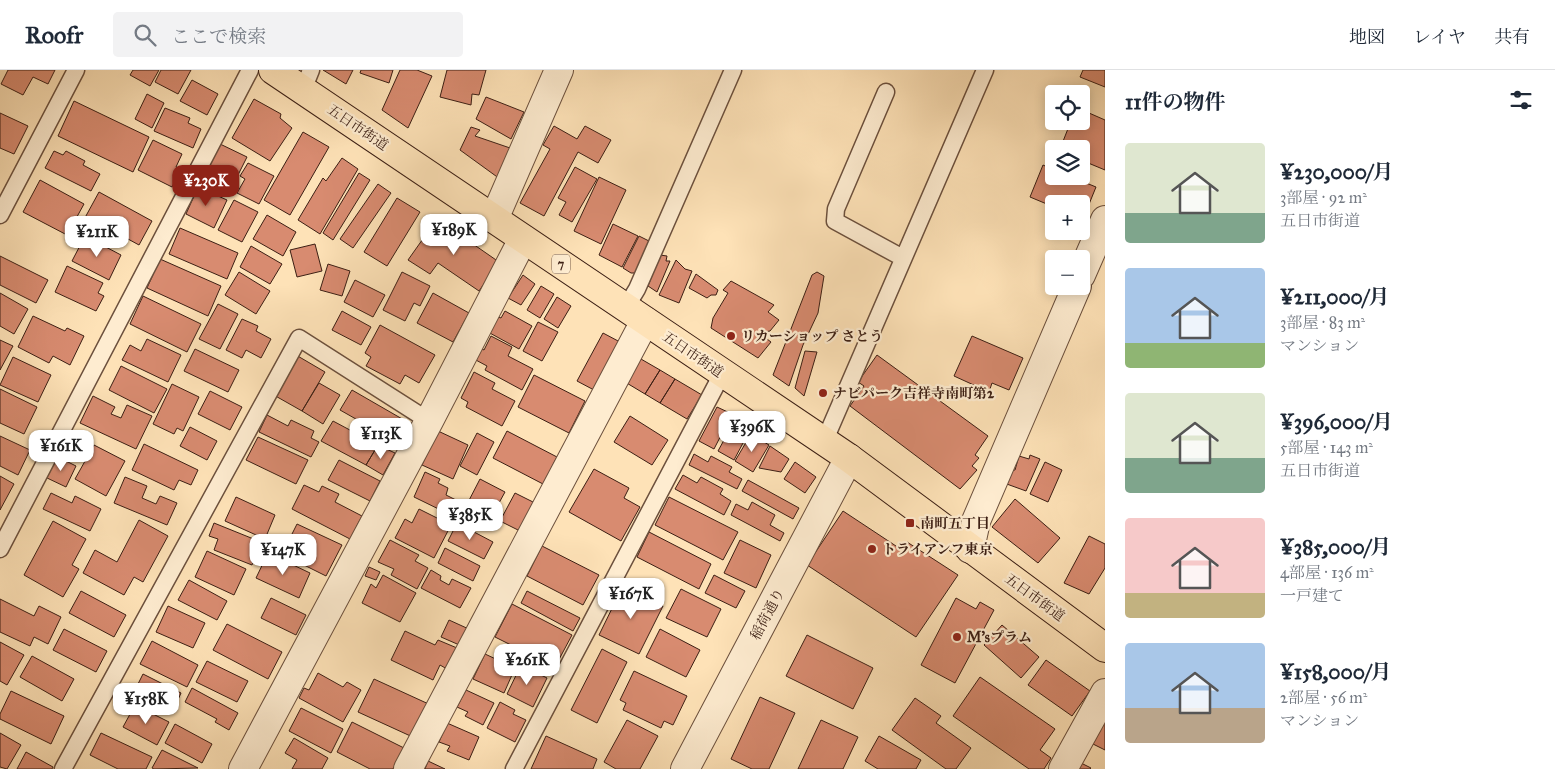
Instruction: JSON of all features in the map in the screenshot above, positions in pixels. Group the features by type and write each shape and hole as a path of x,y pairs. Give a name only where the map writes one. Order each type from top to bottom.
{"main road":[{"name":"五日市街道","path":"273,70 307,80 494,219 849,458 1105,648"}],"street":[{"path":"494,219 559,70"},
{"path":"1090,254 1105,220"},
{"path":"243,769 429,421 523,239"},
{"path":"970,549 976,521 1073,295"},
{"path":"408,769 636,314"},
{"name":"稲荷通り","path":"685,769 849,458"},
{"path":"1064,769 1105,692"}],"lane":[{"path":"0,215 76,70"},
{"path":"0,549 7,520 250,70"},
{"path":"636,314 637,289 733,70"},
{"path":"824,442 985,70"},
{"path":"886,92 836,209 836,221 903,258"},
{"path":"63,769 299,338 429,421"},
{"path":"514,769 722,374"}],"building":[{"path":"8,70 55,70 48,84 33,77 23,95 1,84"},
{"path":"133,70 159,70 150,86 130,75"},
{"path":"161,70 191,70 178,94 155,82"},
{"path":"323,70 353,70 346,84"},
{"path":"361,70 393,70 389,83 360,73"},
{"path":"400,70 417,70 432,76 408,128 382,110"},
{"path":"447,70 486,70 479,95 472,94 471,105 440,97"},
{"path":"1083,70 1105,70 1105,87 1080,77"},
{"path":"192,80 218,94 207,115 180,101"},
{"path":"147,94 164,103 152,128 135,119"},
{"path":"486,97 524,112 511,139 476,119"},
{"path":"254,99 281,114 280,118 292,128 270,161 232,138"},
{"path":"74,101 149,137 133,172 58,136"},
{"path":"165,108 190,118 188,123 201,129 193,148 154,131"},
{"path":"0,113 28,126 14,154 0,148"},
{"path":"1090,113 1105,120 1105,170 1090,164 1090,140 1064,140 1067,130 1090,130"},
{"path":"554,126 577,139 585,126 611,140 598,163 578,152 544,216 520,203 550,149 543,145"},
{"path":"471,127 480,130 475,136 513,149 500,179 460,150"},
{"path":"303,132 329,147 290,215 264,200"},
{"path":"153,140 182,154 176,167 181,170 172,187 138,170"},
{"path":"218,143 247,157 233,185 204,171"},
{"path":"54,151 63,155 66,151 85,161 83,165 100,174 91,191 45,168"},
{"path":"342,158 358,169 320,234 298,220 323,178 326,181"},
{"path":"248,163 274,176 259,204 237,193 245,179 240,176"},
{"path":"1043,165 1045,166 1045,185 1090,185 1096,187 1090,202 1090,195 1045,195 1045,203 1030,197"},
{"path":"575,167 597,179 572,222 559,215 566,202 558,198"},
{"path":"359,173 370,180 333,240 323,233"},
{"path":"599,177 626,190 601,244 574,231"},
{"path":"40,180 84,204 67,235 23,212"},
{"path":"378,184 391,193 353,248 340,239"},
{"path":"198,187 227,200 214,228 186,214"},
{"path":"99,192 152,221 139,245 117,233 112,242 81,225"},
{"path":"397,198 420,212 387,266 364,252"},
{"path":"234,200 258,212 242,242 218,230"},
{"path":"267,215 296,232 283,256 253,239"},
{"path":"437,219 499,262 479,291 438,263 430,274 408,260"},
{"path":"613,224 638,236 622,267 599,255"},
{"path":"180,228 238,253 227,279 169,254"},
{"path":"85,236 121,255 109,280 72,261"},
{"path":"639,236 653,243 636,273 631,273 623,268"},
{"path":"315,244 322,271 297,277 290,250"},
{"path":"251,246 282,264 270,284 240,267"},
{"path":"660,255 667,256 666,261 670,261 657,292 648,286"},
{"path":"0,256 48,280 36,303 0,285"},
{"path":"160,259 221,286 208,316 147,288"},
{"path":"676,260 685,269 692,271 679,303 659,295"},
{"path":"328,264 350,271 342,296 320,290"},
{"path":"67,266 103,283 98,293 104,296 96,311 55,292"},
{"path":"239,272 270,291 256,314 225,295"},
{"path":"402,272 430,286 420,306 414,303 405,321 383,310"},
{"path":"817,272 824,276 818,313 803,345 789,386 773,375 812,275"},
{"path":"696,274 718,290 716,295 711,295 707,298 689,288"},
{"path":"523,275 535,284 521,305 508,298"},
{"path":"355,280 385,295 373,317 344,302"},
{"path":"731,281 774,305 768,312 779,320 770,331 759,333 771,342 758,358 711,328 713,318 728,293 723,290"},
{"path":"541,286 554,294 540,318 527,310"},
{"path":"0,293 28,309 14,334 0,326"},
{"path":"433,293 469,313 453,342 417,323"},
{"path":"143,296 201,324 187,352 130,324"},
{"path":"557,297 571,306 558,328 544,319"},
{"path":"218,304 238,314 220,349 199,339"},
{"path":"342,311 371,327 361,345 332,330"},
{"path":"505,311 532,326 519,349 488,332 496,316 501,318"},
{"path":"33,316 65,331 67,328 84,336 70,365 53,356 49,363 18,347"},
{"path":"242,319 258,326 256,331 271,339 261,358 246,350 242,358 226,350"},
{"path":"538,322 558,332 542,361 523,351"},
{"path":"380,325 435,355 419,383 405,375 400,384 366,366 371,357 365,353"},
{"path":"603,333 620,342 594,390 577,381"},
{"path":"491,336 512,347 508,356 533,369 522,390 485,370 487,366 474,359 480,348 484,350"},
{"path":"972,336 1023,358 1009,390 992,383 989,392 954,376"},
{"path":"147,339 181,355 168,382 122,360 130,345 141,351"},
{"path":"0,340 13,346 0,370"},
{"path":"195,349 239,370 228,392 184,371"},
{"path":"805,351 817,352 804,396 795,388"},
{"path":"296,355 325,372 302,411 272,394"},
{"path":"634,355 660,370 645,394 620,379"},
{"path":"877,355 988,436 975,455 979,458 972,466 977,470 960,489 850,406 864,386 858,382"},
{"path":"13,357 51,375 38,402 0,385"},
{"path":"121,366 167,389 154,413 109,390"},
{"path":"660,370 675,379 660,403 645,394"},
{"path":"474,372 495,383 492,389 515,401 502,426 466,407 468,402 461,398"},
{"path":"534,375 585,401 569,433 518,407"},
{"path":"675,379 702,395 687,419 660,403"},
{"path":"319,383 340,395 323,424 302,411"},
{"path":"172,384 199,397 183,431 177,428 174,434 153,424"},
{"path":"0,389 37,407 24,434 0,423"},
{"path":"352,390 404,420 393,440 340,410"},
{"path":"210,391 242,407 230,430 198,414"},
{"path":"93,396 115,407 111,414 121,418 127,405 152,416 136,449 80,423"},
{"path":"717,407 732,414 714,449 699,441"},
{"path":"267,415 288,426 291,420 314,431 311,438 319,442 311,457 259,432"},
{"path":"630,416 668,440 652,465 614,442"},
{"path":"735,420 751,428 734,460 718,451"},
{"path":"333,421 378,445 366,465 321,441"},
{"path":"190,427 217,441 207,460 180,446"},
{"path":"438,431 468,445 453,479 422,465"},
{"path":"507,431 557,457 543,484 493,458"},
{"path":"477,433 494,442 477,475 460,466"},
{"path":"751,434 769,445 753,472 735,461"},
{"path":"0,436 30,450 18,475 0,466"},
{"path":"258,437 308,460 296,484 246,460"},
{"path":"144,444 198,470 191,485 179,480 174,490 132,470"},
{"path":"94,445 125,461 106,496 75,479"},
{"path":"378,445 395,453 383,475 366,465"},
{"path":"770,446 789,459 781,472 759,468"},
{"path":"694,454 708,462 711,456 732,467 729,472 742,479 737,489 689,465"},
{"path":"1030,455 1040,459 1026,491 1004,483 1009,470 1015,470 1019,456 1029,459"},
{"path":"56,456 76,466 66,487 45,477"},
{"path":"339,460 380,481 370,501 328,480"},
{"path":"795,462 816,477 805,493 784,479"},
{"path":"1045,462 1062,470 1048,502 1030,494"},
{"path":"594,469 629,488 624,498 640,507 621,541 569,512"},
{"path":"425,472 440,479 438,483 448,488 446,495 462,503 455,517 414,497"},
{"path":"683,475 697,483 701,477 723,489 720,494 731,501 724,515 675,489"},
{"path":"0,476 14,484 0,510"},
{"path":"125,477 147,486 142,498 156,504 160,496 177,503 167,525 114,503"},
{"path":"480,479 505,492 488,523 464,510"},
{"path":"748,480 799,508 793,519 742,491"},
{"path":"304,485 319,492 322,486 339,494 335,502 362,516 350,539 292,509"},
{"path":"51,493 72,503 75,496 101,509 90,531 43,509"},
{"path":"515,493 539,505 524,533 500,521"},
{"path":"236,497 275,515 265,539 225,521"},
{"path":"669,497 738,532 723,560 655,525"},
{"path":"1015,499 1060,538 1038,563 992,527"},
{"path":"752,502 775,515 770,525 784,533 780,541 731,515 736,504 748,510"},
{"path":"419,509 451,525 434,558 395,538 405,519 412,523"},
{"path":"843,511 902,550 907,542 958,575 916,637 807,565"},
{"path":"139,520 168,536 143,582 134,577 124,595 83,573 95,550 117,562"},
{"path":"53,521 86,539 72,565 79,569 63,597 24,575"},
{"path":"214,523 261,542 252,565 214,550 218,539 209,536"},
{"path":"457,523 493,542 484,559 448,541"},
{"path":"297,524 342,545 326,576 282,554"},
{"path":"649,532 711,564 699,589 637,557"},
{"path":"1089,536 1105,544 1105,568 1089,594 1064,583"},
{"path":"390,540 419,555 415,561 428,568 417,589 391,575 394,569 378,562"},
{"path":"740,540 771,555 756,588 724,573"},
{"path":"542,546 599,575 583,605 527,576"},
{"path":"445,548 480,566 473,581 438,563"},
{"path":"207,551 246,569 234,595 195,577"},
{"path":"268,553 310,573 299,598 256,578"},
{"path":"369,567 380,572 376,580 365,576"},
{"path":"431,570 441,576 440,580 449,585 452,579 471,588 460,608 421,588"},
{"path":"383,575 416,593 400,622 362,603 371,584 376,588"},
{"path":"714,575 745,591 736,608 705,593"},
{"path":"189,580 227,601 217,620 178,600"},
{"path":"623,586 663,606 639,654 599,635"},
{"path":"681,589 721,609 707,637 666,618"},
{"path":"81,591 126,615 114,637 69,613"},
{"path":"527,591 580,618 573,631 521,603"},
{"path":"271,598 306,615 296,635 261,618"},
{"name":"M'sプラム","path":"956,598 976,609 980,602 994,610 955,683 921,665"},
{"path":"0,599 34,616 39,606 61,617 48,644 34,637 30,646 0,632"},
{"path":"512,604 572,635 555,667 495,637"},
{"path":"168,606 205,623 193,648 156,632"},
{"path":"449,620 471,630 464,647 441,637"},
{"path":"227,624 282,652 268,679 213,650"},
{"path":"1002,625 1039,657 1021,678 984,645"},
{"path":"64,629 107,651 96,672 53,650"},
{"path":"660,629 700,650 686,677 646,657"},
{"path":"405,631 435,645 438,640 457,648 447,669 440,665 433,680 391,660"},
{"path":"807,635 873,668 853,709 786,676"},
{"path":"152,641 198,665 187,687 140,664"},
{"path":"0,642 24,655 7,685 0,681"},
{"path":"602,649 627,662 597,723 571,710"},
{"path":"485,654 515,668 504,693 473,679"},
{"path":"32,656 74,679 62,701 20,677"},
{"path":"1046,660 1090,691 1072,716 1028,685"},
{"path":"207,661 248,681 237,702 196,682"},
{"path":"521,665 547,678 533,707 507,694"},
{"path":"634,671 687,696 673,725 664,721 661,728 623,710 626,703 620,700"},
{"path":"318,673 343,687 347,682 361,690 343,722 299,698 304,688 309,690"},
{"path":"143,674 181,693 172,713 133,694"},
{"path":"980,677 1055,729 1040,750 1051,758 1044,769 1029,769 953,716"},
{"path":"374,679 433,706 417,739 358,712"},
{"path":"192,688 238,713 229,730 215,722 217,719 185,702"},
{"path":"466,690 494,703 483,725 465,716 468,712 457,707"},
{"path":"11,691 64,716 51,744 0,719 0,714"},
{"path":"760,697 795,713 769,769 752,769 731,759"},
{"path":"915,698 941,716 936,723 971,748 956,769 946,769 892,730"},
{"path":"500,702 515,710 513,714 526,720 515,742 487,728"},
{"path":"135,705 169,722 157,745 123,727"},
{"path":"301,708 343,729 331,753 289,731"},
{"path":"1105,714 1105,750 1089,742"},
{"path":"627,720 658,736 640,769 616,769 604,762"},
{"path":"821,720 858,737 843,769 798,769"},
{"path":"352,722 404,748 393,769 370,769 337,752"},
{"path":"447,723 479,737 469,760 447,751 450,746 439,742"},
{"path":"175,724 212,744 202,763 165,743"},
{"path":"0,733 21,745 7,769 0,767"},
{"path":"101,733 152,757 146,769 118,769 90,755"},
{"path":"546,736 597,759 593,769 531,769"},
{"path":"879,736 921,760 916,769 878,769 865,761"},
{"path":"294,738 328,758 322,769 292,769 297,760 285,753"},
{"path":"162,750 198,768 152,768"},
{"path":"26,752 53,767 52,769 17,769"},
{"path":"1075,760 1091,768 1070,769"},
{"path":"428,761 445,769 425,769"}],"place":[{"name":"リカーショップ さとう","path":"731,336"},
{"name":"ナビパーク吉祥寺南町第2","path":"823,393"},
{"name":"南町五丁目","path":"910,523"},
{"name":"トライアンフ東京","path":"872,549"},
{"name":"M'sプラム","path":"957,637"}]}
